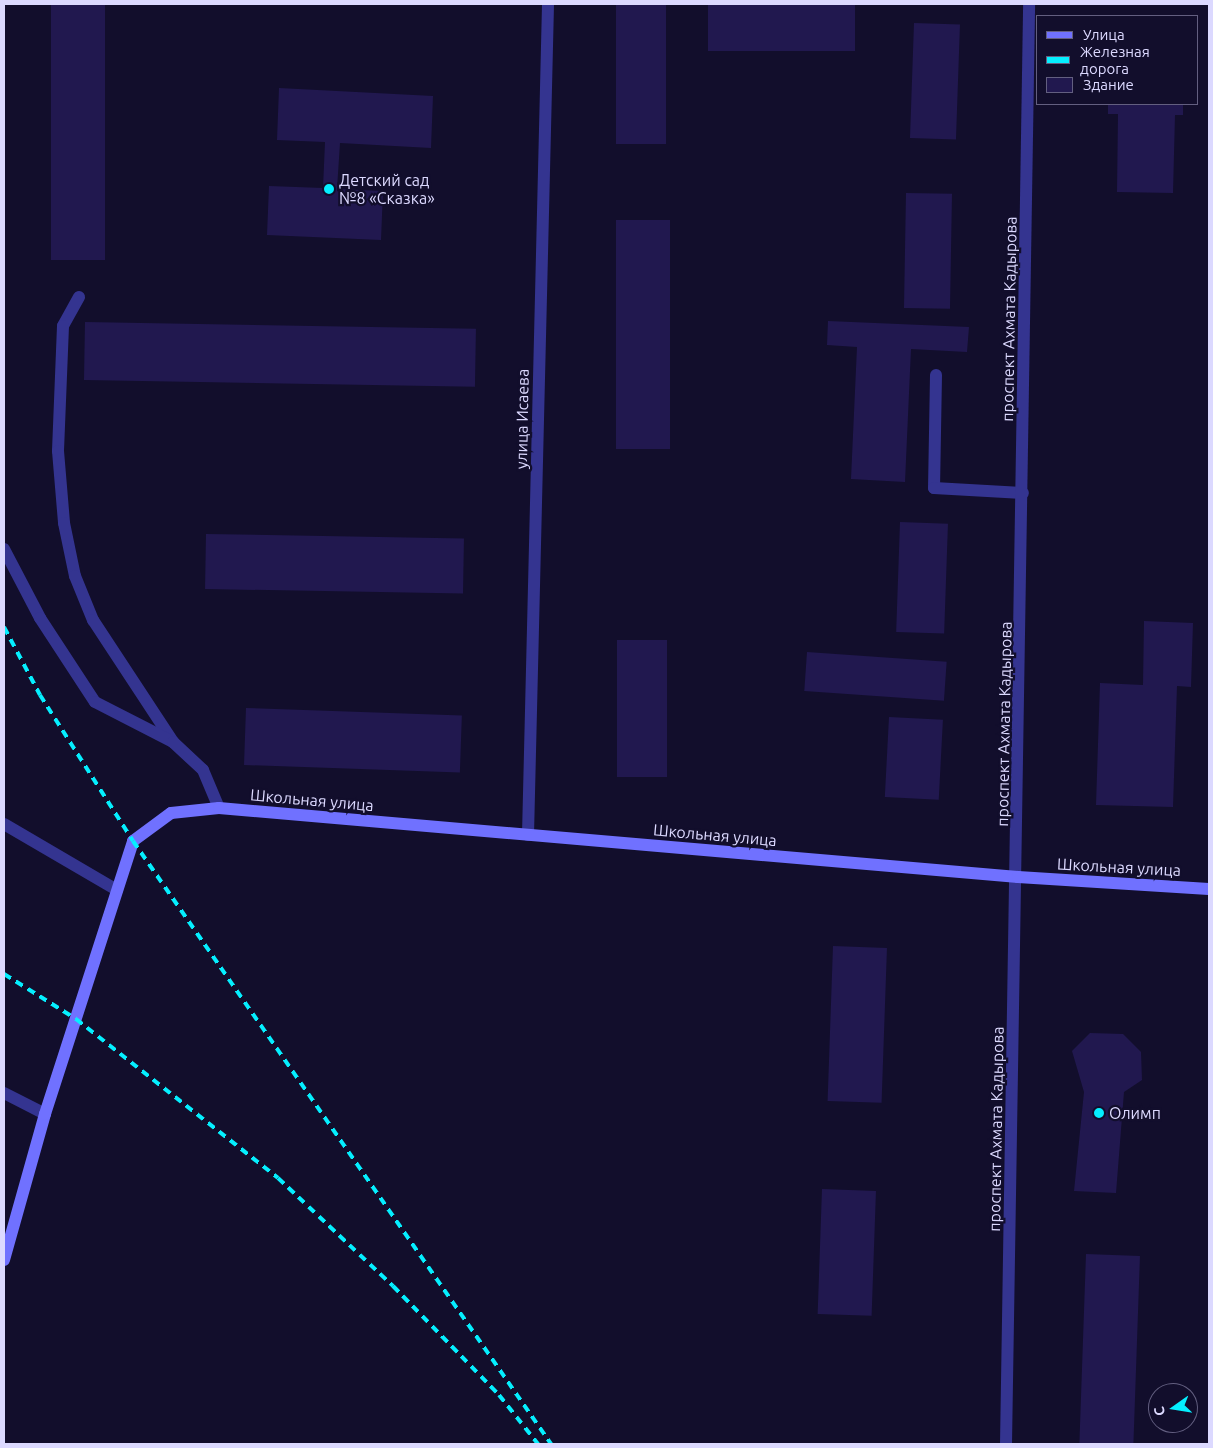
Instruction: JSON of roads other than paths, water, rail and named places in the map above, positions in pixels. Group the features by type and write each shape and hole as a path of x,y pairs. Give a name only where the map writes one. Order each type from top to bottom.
{"street":[{"name":"улица Исаева","path":"528,835 548,4"},
{"name":"проспект Ахмата Кадырова","path":"1006,1444 1018,877 1029,4"},
{"path":"79,297 63,326 58,451 64,523 75,576 93,620 173,742 203,770 219,808"},
{"path":"936,375 934,488 1023,493"},
{"path":"4,549 40,618 95,702 173,742"},
{"name":"Школьная улица","path":"4,1260 45,1114 133,841 171,813 219,808 1018,877 1209,889"},
{"path":"4,824 117,890"},
{"path":"4,1093 45,1114"}],"railway":[{"path":"4,627 40,695 133,841 551,1444"},
{"path":"4,974 76,1019 278,1178 393,1286 499,1395 538,1444"}],"place":[{"name":"Детский сад №8 «Сказка»","path":"329,189"},
{"name":"Олимп","path":"1099,1113"}]}
